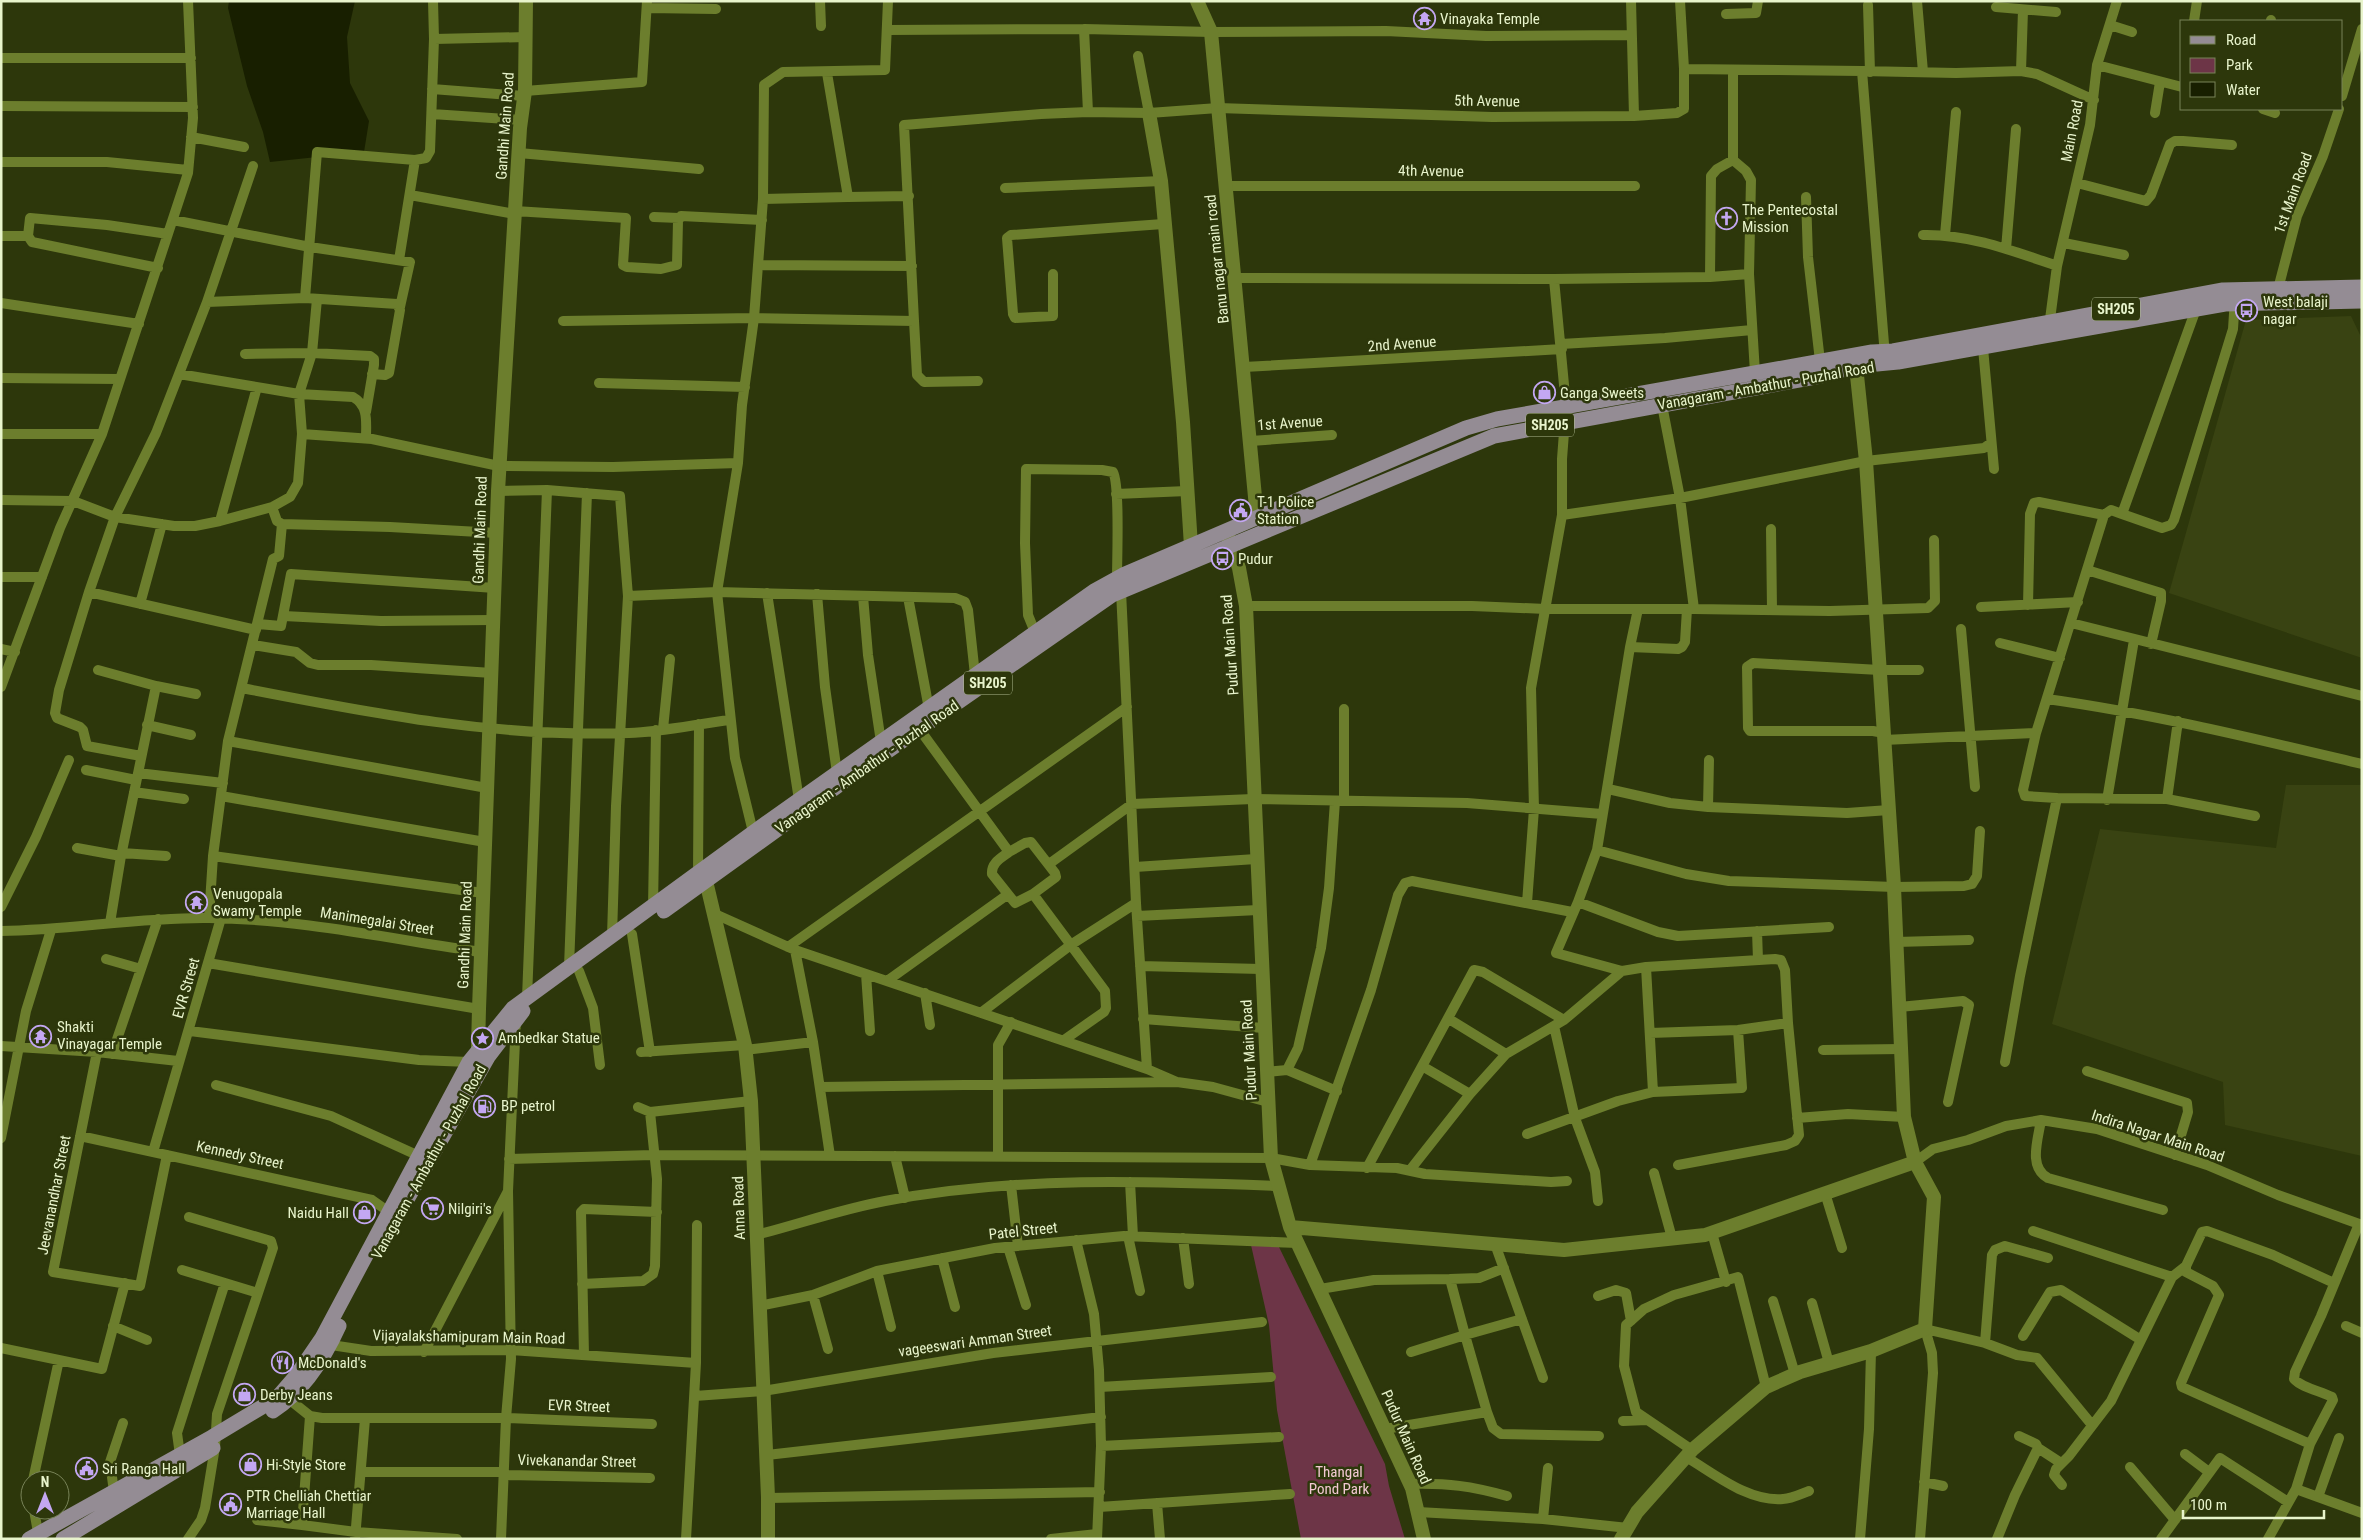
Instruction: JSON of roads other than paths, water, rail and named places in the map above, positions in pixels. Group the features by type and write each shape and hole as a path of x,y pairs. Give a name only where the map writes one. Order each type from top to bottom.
{"main road":[{"name":"Vanagaram - Ambathur - Puzhal Road","path":"1119,585 1232,546 1494,436 1566,414 1662,405 1821,376 1856,366 1881,356 2049,328 2196,309 2234,296 2278,289 2362,287"},
{"name":"Vanagaram - Ambathur - Puzhal Road","path":"1881,356 1982,348 2049,328 2223,290 2234,296 2362,301"},
{"path":"756,836 799,800 928,708 980,681 1038,639 1094,591 1119,585 1190,546 1466,428 1497,419 1566,414 1755,372 1820,361 1881,356"},
{"name":"Vanagaram - Ambathur - Puzhal Road","path":"62,1539 216,1441 277,1398 296,1376 322,1338 419,1156 513,1008 632,934 756,836 824,795 920,730 980,681"},
{"name":"Vanagaram - Ambathur - Puzhal Road","path":"35,1537 180,1456 216,1441 290,1400 302,1388 331,1345 479,1059 525,1009 612,936 702,877"}],"street":[{"path":"1,687 60,528 74,501 102,434 158,268 188,170 193,107 188,1"},
{"path":"305,298 317,152 415,160 426,158 430,153 434,39 433,1"},
{"name":"Gandhi Main Road","path":"479,1059 478,1009 499,466 524,93 526,1"},
{"path":"820,1 821,26"},
{"path":"756,836 736,758 730,720 717,592 738,464 754,318 763,200 764,85 783,72 827,73 885,70 888,1"},
{"name":"Banu nagar main road","path":"1197,1 1211,32 1257,518"},
{"path":"1631,1 1634,116"},
{"path":"1680,1 1684,69 1866,72 2021,71 2037,74 2094,100"},
{"path":"1726,14 1756,13 1758,1"},
{"path":"1917,1 1923,72"},
{"name":"Main Road","path":"2049,328 2057,266 2064,243 2090,125 2097,65 2118,1"},
{"path":"2194,20 2197,1"},
{"path":"432,89 524,93 642,82 647,5 716,9"},
{"path":"1868,5 1866,72 1881,356"},
{"path":"1996,7 2056,12"},
{"path":"2021,71 2023,10"},
{"path":"2110,25 2132,32"},
{"path":"1084,29 1088,112"},
{"path":"2343,93 2362,29"},
{"path":"887,30 1386,31 1486,36 1631,35"},
{"path":"434,39 526,37"},
{"path":"1138,56 1160,180 1183,422 1190,546"},
{"path":"1,58 191,58"},
{"path":"2097,65 2180,87"},
{"name":"5th Avenue","path":"908,196 904,125 1088,112 1149,113 1218,108 1492,117 1634,116 1677,113 1684,109 1684,69"},
{"path":"1733,160 1734,70"},
{"path":"827,73 848,197"},
{"path":"2155,113 2160,82"},
{"path":"1,106 193,107"},
{"path":"2266,110 2275,113"},
{"name":"1st Main Road","path":"2278,289 2297,216 2323,156 2338,110"},
{"path":"1945,235 1956,112"},
{"path":"432,114 521,120"},
{"path":"2006,249 2016,129"},
{"path":"191,137 244,147"},
{"path":"2077,183 2146,201 2151,195 2170,144 2175,141 2183,141 2232,145"},
{"path":"519,153 698,169"},
{"path":"399,260 415,160"},
{"path":"1733,160 1746,171 1751,180 1749,274 1755,372"},
{"path":"1710,278 1711,176 1717,169 1733,160"},
{"path":"1,162 106,162 188,170"},
{"path":"141,756 87,746 83,730 80,726 61,721 56,716 59,690 88,592 115,517 156,433 207,302 232,233 253,166"},
{"path":"1005,188 1160,180"},
{"name":"4th Avenue","path":"1226,186 1635,186"},
{"path":"410,195 515,213 626,218 623,265 636,268 661,268 677,265 680,218"},
{"path":"763,200 908,196 917,375 924,382 978,381"},
{"path":"1806,197 1808,257 1820,361"},
{"path":"654,217 680,218 683,216 762,220"},
{"path":"158,268 32,242 28,236 30,218 107,225 168,234"},
{"path":"173,220 310,247 410,262 389,373 385,375 372,374"},
{"path":"1053,274 1053,316 1015,318 1013,314 1007,238 1011,235 1164,224"},
{"path":"1923,235 1945,235 1986,242 2057,266"},
{"path":"1,236 28,236"},
{"path":"2064,243 2124,255"},
{"path":"758,265 912,266"},
{"path":"1235,278 1710,278 1749,274"},
{"path":"1527,903 1534,809 1531,688 1562,515 1562,459 1566,414 1562,346 1554,279"},
{"path":"2234,296 2233,329 2171,525 2162,528 2111,510 2104,515 2036,733 2022,790 2025,796 2032,798 2167,799 2255,816"},
{"path":"207,302 305,298 392,303 400,307"},
{"path":"1,500 74,501 115,517 162,524 195,526 272,507 290,497 296,489 299,476 302,434 299,394 312,353 317,299"},
{"path":"1,303 139,324"},
{"path":"2122,514 2196,309"},
{"path":"563,321 754,318 914,321"},
{"name":"2nd Avenue","path":"1244,367 1562,346 1752,330"},
{"path":"1982,348 1994,469"},
{"path":"245,354 312,353 370,356 374,360 366,412 366,438"},
{"path":"1856,366 1866,461 1894,887 1904,1117 1915,1162 1934,1197 1925,1329 1932,1353 1933,1373 1924,1482 1923,1538"},
{"path":"179,374 299,394 353,397 360,400 366,412"},
{"path":"1,378 119,379"},
{"path":"599,382 745,387"},
{"path":"220,521 257,387"},
{"path":"1630,646 1678,649 1682,647 1685,642 1690,609 1680,498 1662,405"},
{"path":"1,434 102,434"},
{"path":"302,434 366,438 499,466 613,467 738,464"},
{"name":"1st Avenue","path":"1251,441 1332,435"},
{"path":"1562,515 1680,498 1866,461 1984,448 1991,443"},
{"path":"1038,639 1028,614 1025,542 1026,468 1109,470 1116,476 1119,585 1146,1069"},
{"path":"527,998 539,732 547,490"},
{"path":"498,491 547,490 620,496 628,596 616,806 612,936"},
{"path":"1116,494 1187,491"},
{"path":"587,493 578,733 574,969 593,1008 600,1065"},
{"path":"2028,604 2030,514 2034,503 2039,502 2104,515"},
{"path":"272,507 277,521 282,524 390,527 497,533"},
{"path":"140,604 162,524"},
{"path":"209,918 213,856 228,741 273,560 279,556 282,524"},
{"path":"1771,529 1772,610"},
{"name":"Pudur Main Road","path":"1225,531 1232,546 1246,606 1258,910 1271,1158 1290,1227 1410,1484 1424,1539"},
{"path":"1246,606 1472,606 1546,609 1772,610 1928,608 1933,606 1935,601 1934,540"},
{"path":"2087,570 2161,593 2161,601 2151,644"},
{"path":"88,592 257,627 279,628 282,625 292,574 495,588"},
{"path":"1,577 42,577"},
{"path":"628,596 717,592 955,598 965,602 968,610 980,681"},
{"path":"767,593 799,800"},
{"path":"817,594 825,686 837,774"},
{"path":"863,596 868,654 881,742"},
{"path":"908,597 928,708"},
{"path":"1981,607 2078,602"},
{"path":"1638,609 1630,646 1597,850 1578,902 1572,912 1556,953 1622,971 1646,967 1781,960 1786,970 1788,1023 1799,1135 1795,1141 1786,1145 1678,1165"},
{"path":"284,616 381,621 494,620"},
{"path":"2071,624 2362,696"},
{"path":"1962,628 1976,787"},
{"path":"2107,800 2134,640"},
{"path":"2000,643 2060,658"},
{"path":"253,645 296,652 318,665 371,665 492,673"},
{"path":"1,649 15,652"},
{"path":"653,908 660,730 670,659"},
{"path":"1919,670 1749,664 1748,728 1755,732 1873,731 1884,737 2036,733"},
{"path":"98,670 156,686 196,694"},
{"path":"110,923 137,776 156,686"},
{"path":"242,688 365,712 489,730 621,733 660,730 730,720"},
{"path":"2047,699 2122,710 2178,721 2362,764"},
{"path":"792,948 979,810 1127,707"},
{"path":"1287,1070 1298,1048 1321,948 1340,801 1344,710"},
{"path":"2167,799 2178,721"},
{"path":"698,724 702,877"},
{"path":"147,726 191,735"},
{"path":"920,730 1009,852"},
{"path":"228,741 487,788"},
{"path":"1,907 36,836 68,760"},
{"path":"1708,807 1709,760"},
{"path":"86,770 223,783"},
{"path":"1608,789 1670,803 1708,807 1847,813 1889,810"},
{"path":"134,792 184,798"},
{"path":"221,796 485,842"},
{"path":"2005,1062 2020,976 2057,798"},
{"path":"1049,864 1132,804 1253,799 1467,803 1602,814"},
{"path":"1597,850 1686,874 1722,880 1894,887 1972,884 1976,876 1980,831"},
{"path":"1031,842 1049,864 1056,877 1033,894 1015,903 992,874 991,868 1009,852 1025,843 1031,842"},
{"path":"77,848 122,854 166,856"},
{"path":"213,856 483,893"},
{"path":"1135,867 1256,859"},
{"name":"Anna Road","path":"702,877 714,914 745,1047 751,1101 767,1455 768,1539"},
{"path":"1310,1165 1371,990 1398,894 1404,883 1412,881 1572,912"},
{"path":"1033,894 1072,944 1106,995 1106,1008 1104,1012 1064,1040"},
{"path":"888,981 1007,895"},
{"path":"1578,902 1658,932 1678,936 1829,926"},
{"path":"982,1012 1072,944 1136,903"},
{"path":"1137,916 1258,910"},
{"path":"714,914 792,948 1064,1040 1177,1082"},
{"name":"Manimegalai Street","path":"1,931 51,930 158,919 221,918 304,925 481,952"},
{"name":"EVR Street","path":"153,1152 221,918"},
{"path":"112,1054 158,919"},
{"path":"1,1138 26,1011 51,930"},
{"path":"1757,931 1758,960"},
{"path":"632,934 645,1052 813,1042"},
{"path":"1896,942 1969,940"},
{"path":"792,948 813,1042 830,1156"},
{"path":"106,959 141,969"},
{"path":"208,963 478,1009"},
{"path":"1140,966 1261,969"},
{"path":"1646,967 1653,1092"},
{"path":"1367,1168 1474,970 1483,972 1564,1020"},
{"path":"1410,1170 1470,1094 1506,1054 1564,1020 1622,971"},
{"path":"866,974 870,1031"},
{"path":"924,993 930,1025"},
{"path":"1899,1007 1959,1002 1966,1002 1969,1005 1965,1032 1948,1102"},
{"path":"501,1539 511,1350 508,1190 516,1019"},
{"path":"1143,1019 1264,1028"},
{"path":"1449,1019 1506,1054"},
{"path":"998,1156 996,1085 998,1046 1011,1022"},
{"path":"1650,1033 1738,1030 1788,1023"},
{"path":"1554,1026 1576,1118 1595,1172 1598,1201"},
{"path":"190,1030 419,1060 479,1059"},
{"path":"1527,1134 1576,1118 1618,1101 1653,1092 1742,1088 1738,1030"},
{"path":"1,1046 97,1052 178,1061"},
{"path":"1823,1050 1901,1049"},
{"name":"Jeevanandhar Street","path":"97,1052 54,1272 125,1283"},
{"path":"1422,1066 1470,1094"},
{"path":"1266,1072 1287,1070 1337,1091"},
{"path":"2087,1071 2187,1103 2188,1112 2176,1155"},
{"path":"820,1086 1177,1082 1213,1087 1268,1102"},
{"path":"216,1085 331,1116 419,1156"},
{"path":"638,1107 650,1112 751,1101"},
{"path":"582,1284 643,1281 653,1274 658,1212 657,1179 650,1112"},
{"path":"1797,1118 1848,1114 1904,1117"},
{"path":"2041,1120 2035,1163 2040,1173 2048,1178 2163,1210"},
{"name":"Indira Nagar Main Road","path":"1915,1162 1933,1149 1968,1140 2006,1126 2041,1120 2097,1129 2176,1155 2360,1225"},
{"name":"Kennedy Street","path":"80,1136 372,1200 389,1212"},
{"path":"1,1348 102,1369 125,1283 140,1286 167,1155"},
{"path":"509,1159 653,1155 1271,1158 1310,1165 1396,1168 1425,1174 1552,1182 1567,1181"},
{"path":"895,1156 905,1198"},
{"path":"1290,1227 1564,1250 1712,1233 1915,1162"},
{"path":"1654,1173 1672,1238"},
{"path":"756,1235 884,1201 1011,1185 1083,1181 1279,1186"},
{"path":"1130,1182 1131,1236 1140,1291"},
{"path":"1011,1185 1013,1246 1026,1305"},
{"path":"424,1352 508,1190"},
{"path":"1825,1193 1842,1248"},
{"path":"584,1355 582,1211 658,1212"},
{"path":"188,1539 201,1520 205,1508 216,1441 217,1414 274,1248 271,1241 189,1217"},
{"path":"686,1539 696,1363 696,1225"},
{"path":"2268,1539 2296,1489 2310,1444 2332,1397 2298,1383 2294,1379 2295,1372 2360,1225"},
{"path":"2033,1231 2172,1277"},
{"path":"2310,1444 2182,1387 2219,1295 2213,1286 2186,1272 2186,1266 2202,1232 2207,1231 2273,1255 2334,1283"},
{"path":"1712,1233 1726,1282"},
{"name":"Patel Street","path":"759,1306 813,1295 877,1271 1013,1246 1131,1236 1298,1243"},
{"path":"1183,1238 1189,1284"},
{"path":"1051,1539 1097,1537 1100,1507 1101,1417 1097,1339 1092,1305 1076,1240"},
{"path":"1495,1244 1543,1378"},
{"path":"1985,1343 1992,1255 1995,1250 2005,1246 2048,1258"},
{"path":"942,1258 954,1307"},
{"path":"2062,1485 2054,1475 2056,1469 2111,1401 2172,1277 2186,1266"},
{"path":"1320,1289 1374,1280 1479,1278 1504,1268"},
{"path":"182,1270 258,1293"},
{"path":"877,1271 891,1327"},
{"path":"1766,1387 1738,1277 1726,1282 1674,1295 1644,1309 1626,1325 1624,1366 1636,1412 1689,1453 1746,1492 1764,1499 1785,1499 1808,1491"},
{"path":"1450,1278 1493,1428 1501,1434 1599,1436"},
{"path":"180,1456 177,1433 225,1283"},
{"path":"1598,1296 1616,1290 1626,1293 1631,1321"},
{"path":"2023,1336 2050,1292 2061,1290 2141,1340"},
{"path":"813,1295 828,1349"},
{"path":"1774,1301 1795,1374"},
{"path":"1812,1303 1829,1363"},
{"path":"1411,1352 1522,1319"},
{"name":"vageeswari Amman Street","path":"694,1396 763,1392 914,1365 1097,1339 1262,1322"},
{"path":"113,1326 147,1340"},
{"path":"2346,1326 2362,1333"},
{"path":"1418,1512 1544,1518 1624,1533 1637,1512 1689,1453 1766,1387 1795,1374 1871,1351 1925,1329 1985,1343 2017,1355 2037,1358 2092,1425"},
{"name":"Vijayalakshamipuram Main Road","path":"331,1345 371,1350 424,1352 511,1350 696,1363"},
{"path":"1860,1539 1869,1429 1871,1351"},
{"path":"35,1470 59,1360"},
{"path":"1100,1387 1271,1377"},
{"path":"290,1400 310,1416 302,1525"},
{"path":"1385,1429 1487,1412"},
{"name":"EVR Street","path":"310,1416 365,1419 506,1418 652,1424"},
{"path":"767,1455 1101,1417"},
{"path":"356,1535 365,1419"},
{"path":"1623,1421 1647,1420"},
{"path":"114,1492 110,1462 123,1422"},
{"path":"2019,1436 2036,1444 2038,1448 2061,1463"},
{"path":"1101,1446 1279,1437"},
{"path":"2318,1497 2339,1438"},
{"path":"1997,1539 2014,1495 2038,1448"},
{"path":"2185,1454 2209,1472"},
{"path":"2161,1539 2220,1458 2288,1502"},
{"path":"2130,1467 2175,1520"},
{"path":"1544,1518 1548,1468"},
{"name":"Vivekanandar Street","path":"361,1472 650,1478"},
{"path":"1924,1482 1943,1486"},
{"path":"1410,1484 1440,1483 1471,1486 1507,1496"},
{"path":"2296,1489 2362,1513"},
{"path":"768,1498 1100,1492"},
{"path":"1100,1507 1290,1494"},
{"path":"1157,1504 1160,1539"},
{"path":"34,1520 35,1537"},
{"path":"257,1520 302,1525 356,1535 456,1539"}],"water":[{"path":"229,1 355,1 347,37 350,83 369,121 364,152 270,162 263,132 247,86 228,8"}],"place":[{"name":"Vinayaka Temple","path":"1424,19"},
{"name":"The Pentecostal Mission","path":"1726,219"},
{"name":"West balaji nagar","path":"2247,311"},
{"name":"Ganga Sweets","path":"1544,393"},
{"name":"T-1 Police Station","path":"1241,511"},
{"name":"Pudur","path":"1222,559"},
{"name":"Venugopala Swamy Temple","path":"197,903"},
{"name":"Shakti Vinayagar Temple","path":"41,1036"},
{"name":"Ambedkar Statue","path":"482,1038"},
{"name":"BP petrol","path":"485,1106"},
{"name":"Nilgiri's","path":"432,1209"},
{"name":"Naidu Hall","path":"365,1213"},
{"name":"McDonald's","path":"282,1363"},
{"name":"Derby Jeans","path":"244,1395"},
{"name":"Hi-Style Store","path":"250,1465"},
{"name":"Sri Ranga Hall","path":"86,1469"},
{"name":"PTR Chelliah Chettiar Marriage Hall","path":"230,1505"}],"park label":[{"name":"Thangal Pond Park","path":"1339,1480"}]}
